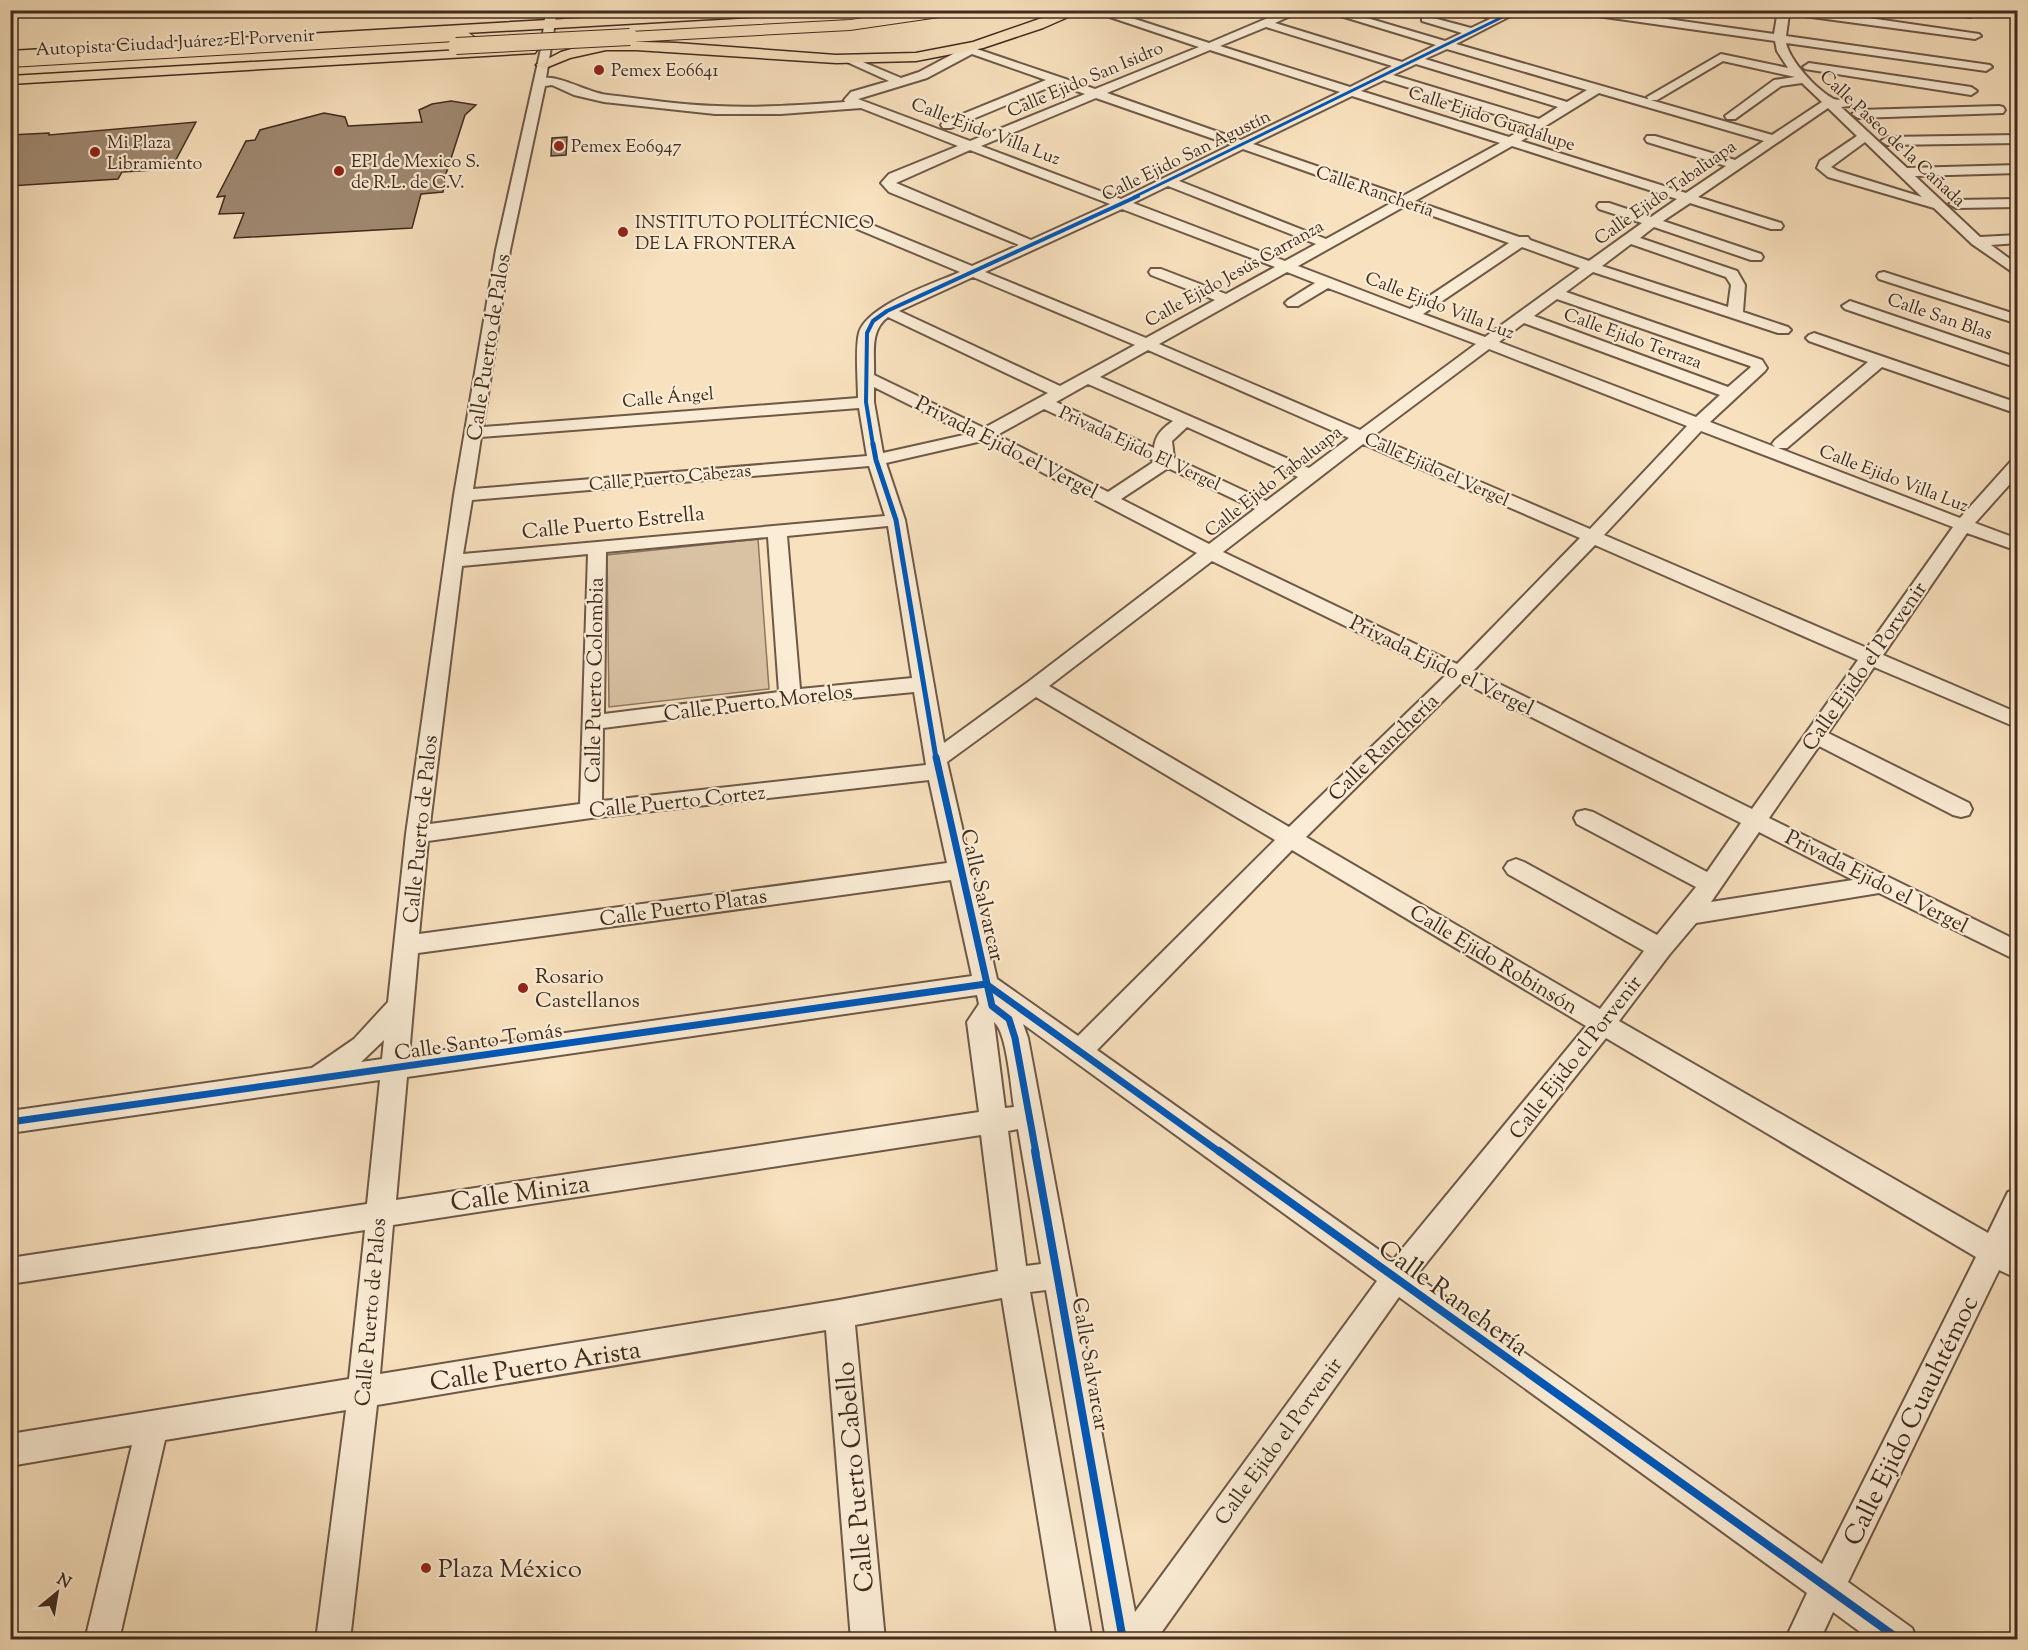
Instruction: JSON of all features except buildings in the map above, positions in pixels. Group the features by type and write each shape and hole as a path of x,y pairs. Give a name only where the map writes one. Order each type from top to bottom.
{"highway":[{"name":"Autopista Ciudad Juárez-El Porvenir","path":"10,70 811,28 897,14 953,10"},
{"path":"10,62 897,14"}],"main road":[{"path":"10,55 482,28 551,17 619,20 801,10"},
{"path":"10,80 500,52 527,57 543,65 603,46 679,46 852,60 910,58 970,49 1078,10"},
{"path":"603,46 581,39 580,33 592,26 619,20"},
{"path":"482,28 510,30 524,37 519,45 500,52"}],"street":[{"name":"Calle Ejido Guadalupe","path":"1095,10 1776,226"},
{"name":"Calle Ejido San Isidro","path":"1033,246 894,189 888,183 894,177 1298,10"},
{"path":"1326,10 1774,140"},
{"path":"1471,10 1498,18"},
{"name":"Calle Ejido San Agustín","path":"869,327 887,311 975,273 1121,204 1239,144 1352,92 1517,10"},
{"path":"1576,10 1779,38 1789,20"},
{"path":"1947,10 1970,14"},
{"name":"Calle Puerto de Palos","path":"333,1640 363,1394 417,834 453,561 503,250 543,65 551,17"},
{"path":"1426,19 1471,32"},
{"path":"1789,20 1975,36"},
{"path":"1789,20 1986,67"},
{"name":"Calle Paseo de la Cañada","path":"1789,20 1804,73 1828,103 1977,241 2018,272"},
{"path":"1266,24 1570,106"},
{"path":"1724,51 1731,31"},
{"name":"Calle Paseo de la Cañada","path":"1779,38 1785,58 1852,108 1919,172 2018,258"},
{"name":"Calle Ranchería","path":"970,49 1239,144 1522,240 1592,267 1783,330"},
{"path":"543,65 553,81 578,92 604,98 715,110 781,110 855,101 898,81 923,75 970,49"},
{"path":"1653,97 1721,57 1804,73 1869,76 1971,91"},
{"path":"852,60 898,81"},
{"path":"1731,116 1778,83 1804,73"},
{"path":"1384,76 1540,124"},
{"path":"1869,76 1881,89"},
{"path":"947,125 1056,80"},
{"name":"Calle Ejido Jesús Carranza","path":"876,460 984,435 1510,142 1597,89"},
{"name":"Calle Ejido Villa Luz","path":"855,101 1486,345 2018,546"},
{"path":"1828,103 1852,108 1999,110"},
{"name":"Calle Ejido Tabaluapa","path":"937,765 1362,436 1522,317 1651,223 1828,103"},
{"path":"1864,137 1825,164 1824,168 1833,174 1938,206"},
{"path":"1651,139 1736,165"},
{"path":"1887,141 2018,139"},
{"path":"1900,172 2018,169"},
{"path":"1167,181 1327,244"},
{"path":"1956,204 2018,203"},
{"path":"1603,207 1756,257"},
{"name":"Calle Ejido el Vergel","path":"855,223 1362,436 2018,721"},
{"path":"1629,239 1730,272 1738,285 1735,314"},
{"path":"1977,241 2018,239"},
{"path":"1412,315 1522,240"},
{"path":"1156,272 1227,300"},
{"path":"1884,276 2018,320"},
{"path":"1293,303 1327,282"},
{"name":"Calle Ranchería","path":"1080,1051 1291,838 1460,673 1697,425 1759,366 1555,293"},
{"name":"Calle San Blas","path":"1850,306 2018,363"},
{"name":"Privada Ejido El Vergel","path":"887,311 1060,392"},
{"name":"Calle Ejido Terraza","path":"1522,317 1731,394"},
{"name":"Calle Salvarcar","path":"869,327 866,402 876,460 896,520 937,765 989,995 1009,1019 1012,1028 1058,1275 1134,1638"},
{"path":"1814,338 2018,409"},
{"path":"1781,444 1880,360"},
{"name":"Privada Ejido El Vergel","path":"1087,376 1311,476"},
{"name":"Privada Ejido el Vergel","path":"866,377 1110,499 1211,553 1460,673 2018,952"},
{"name":"Calle Ángel","path":"474,433 866,402"},
{"name":"Privada Ejido El Vergel","path":"1043,402 1269,509"},
{"path":"1110,499 1167,461 1162,441 1170,431 1185,421"},
{"name":"Calle Puerto Cabezas","path":"463,495 876,460"},
{"name":"Calle Ejido el Porvenir","path":"1134,1638 1395,1279 1603,1024 1660,948 1689,915 1963,525 2018,464"},
{"name":"Calle Puerto Estrella","path":"453,561 896,520"},
{"path":"777,530 790,697"},
{"name":"Calle Puerto Colombia","path":"591,810 597,549"},
{"name":"Calle Puerto Morelos","path":"593,722 790,697 924,684"},
{"name":"Calle Ejido Robinsón","path":"1035,687 2005,1259"},
{"path":"1816,736 1960,808"},
{"name":"Calle Puerto Cortez","path":"417,834 937,765"},
{"path":"1585,818 1710,884"},
{"path":"1516,868 1660,948"},
{"name":"Calle Puerto Platas","path":"407,945 960,870"},
{"path":"1689,915 1879,884"},
{"name":"Calle Ranchería","path":"989,995 1080,1051 1900,1640"},
{"path":"989,995 980,1022 1014,1282 1075,1640"},
{"name":"Calle Santo Tomás","path":"10,1122 314,1080 989,995"},
{"path":"314,1080 363,1046 400,1006"},
{"name":"Calle Miniza","path":"10,1271 379,1213 1029,1116"},
{"name":"Calle Ejido Cuauhtémoc","path":"1802,1640 2005,1259 2018,1201"},
{"name":"Calle Puerto Arista","path":"10,1450 363,1394 1058,1275"},
{"name":"Calle Puerto Cabello","path":"839,1314 868,1640"},
{"path":"102,1640 152,1427"}],"shaded area":[{"path":"758,539 769,689 609,707 607,555"}],"cycle path":[{"path":"1123,1640 1015,1038 1009,1019 992,1006 978,951 938,771 896,520 876,460 866,402 867,333 873,321 887,311 1121,204 1517,10"},
{"path":"10,1122 986,984 1900,1640"}],"place":[{"name":"Pemex E06641","path":"599,70"},
{"name":"Pemex E06947","path":"559,146"},
{"name":"Mi Plaza Libramiento","path":"95,152"},
{"name":"EPI de Mexico S. de R.L. de C.V.","path":"339,171"},
{"name":"INSTITUTO POLITÉCNICO DE LA FRONTERA","path":"623,232"},
{"name":"Rosario Castellanos","path":"523,988"},
{"name":"Plaza México","path":"426,1568"}]}
